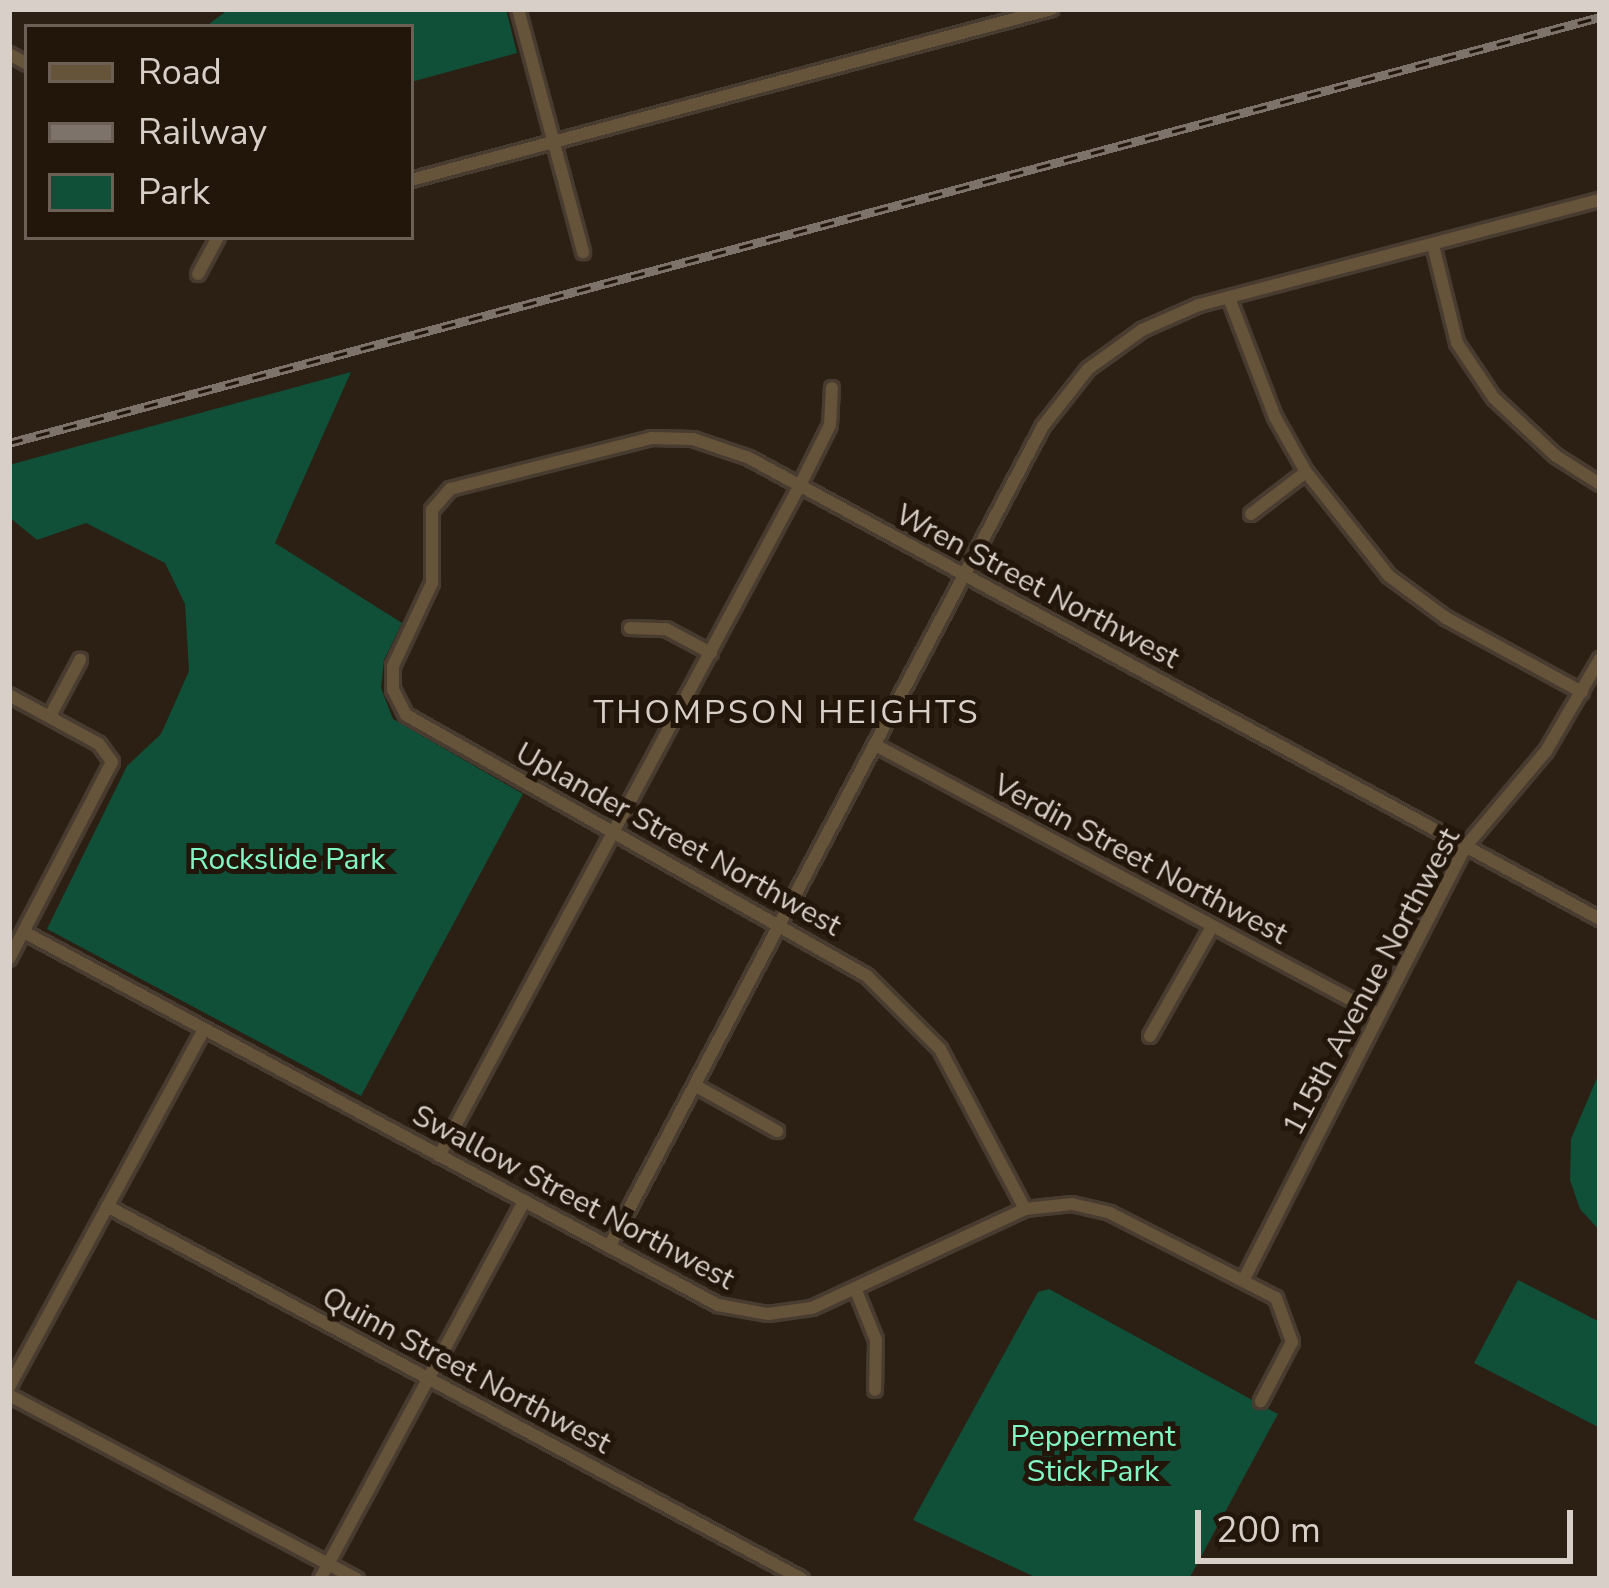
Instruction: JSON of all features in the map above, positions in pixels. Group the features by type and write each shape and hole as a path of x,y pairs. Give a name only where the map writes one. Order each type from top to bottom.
{"street":[{"path":"518,9 583,252"},
{"path":"414,179 1052,9"},
{"path":"609,1247 879,747 1043,426 1088,369 1142,330 1229,298 1600,200"},
{"path":"198,274 216,240"},
{"path":"1433,245 1457,343 1494,398 1556,456 1600,484"},
{"path":"1229,298 1275,418 1306,472 1389,576 1446,618 1582,692"},
{"path":"439,1156 800,485 830,425 832,388"},
{"name":"Wren Street Northwest","path":"432,510 459,484 651,438 693,439 800,485 1600,919"},
{"path":"1251,514 1306,472"},
{"name":"Uplander Street Northwest","path":"432,510 432,583 393,666 398,704 421,726 782,922 911,1014 961,1082 1025,1210"},
{"path":"630,628 666,628 711,653"},
{"name":"115th Avenue Northwest","path":"1244,1279 1466,847 1546,751 1600,658"},
{"path":"50,716 80,660"},
{"path":"9,695 99,744 112,762 9,958"},
{"name":"Verdin Street Northwest","path":"879,747 1379,1016"},
{"path":"1150,1036 1212,927"},
{"name":"Swallow Street Northwest","path":"23,932 718,1305 749,1313 796,1311 857,1293 1025,1210 1072,1204 1110,1213 1276,1298 1292,1328 1286,1358 1261,1401"},
{"path":"204,1030 9,1392 357,1579"},
{"path":"696,1086 777,1131"},
{"path":"320,1579 524,1201"},
{"name":"Quinn Street Northwest","path":"107,1207 802,1579"},
{"path":"857,1293 876,1340 875,1390"}],"green space":[{"path":"229,9 506,9 517,53 414,81 414,24 209,24"},
{"name":"Rockslide Park","path":"351,372 275,543 402,623 384,660 381,688 393,719 523,794 361,1096 47,929 127,766 161,734 189,671 185,604 165,563 86,523 37,540 9,517 9,465"},
{"path":"1600,1071 1600,1231 1580,1209 1570,1180 1571,1139"},
{"path":"1518,1280 1600,1322 1600,1428 1474,1363"},
{"name":"Pepperment Stick Park","path":"1049,1289 1278,1414 1189,1579 1039,1579 913,1520 1038,1292"}],"railway":[{"path":"9,443 1600,17"}],"district":[{"name":"THOMPSON HEIGHTS","path":"787,713"}]}
